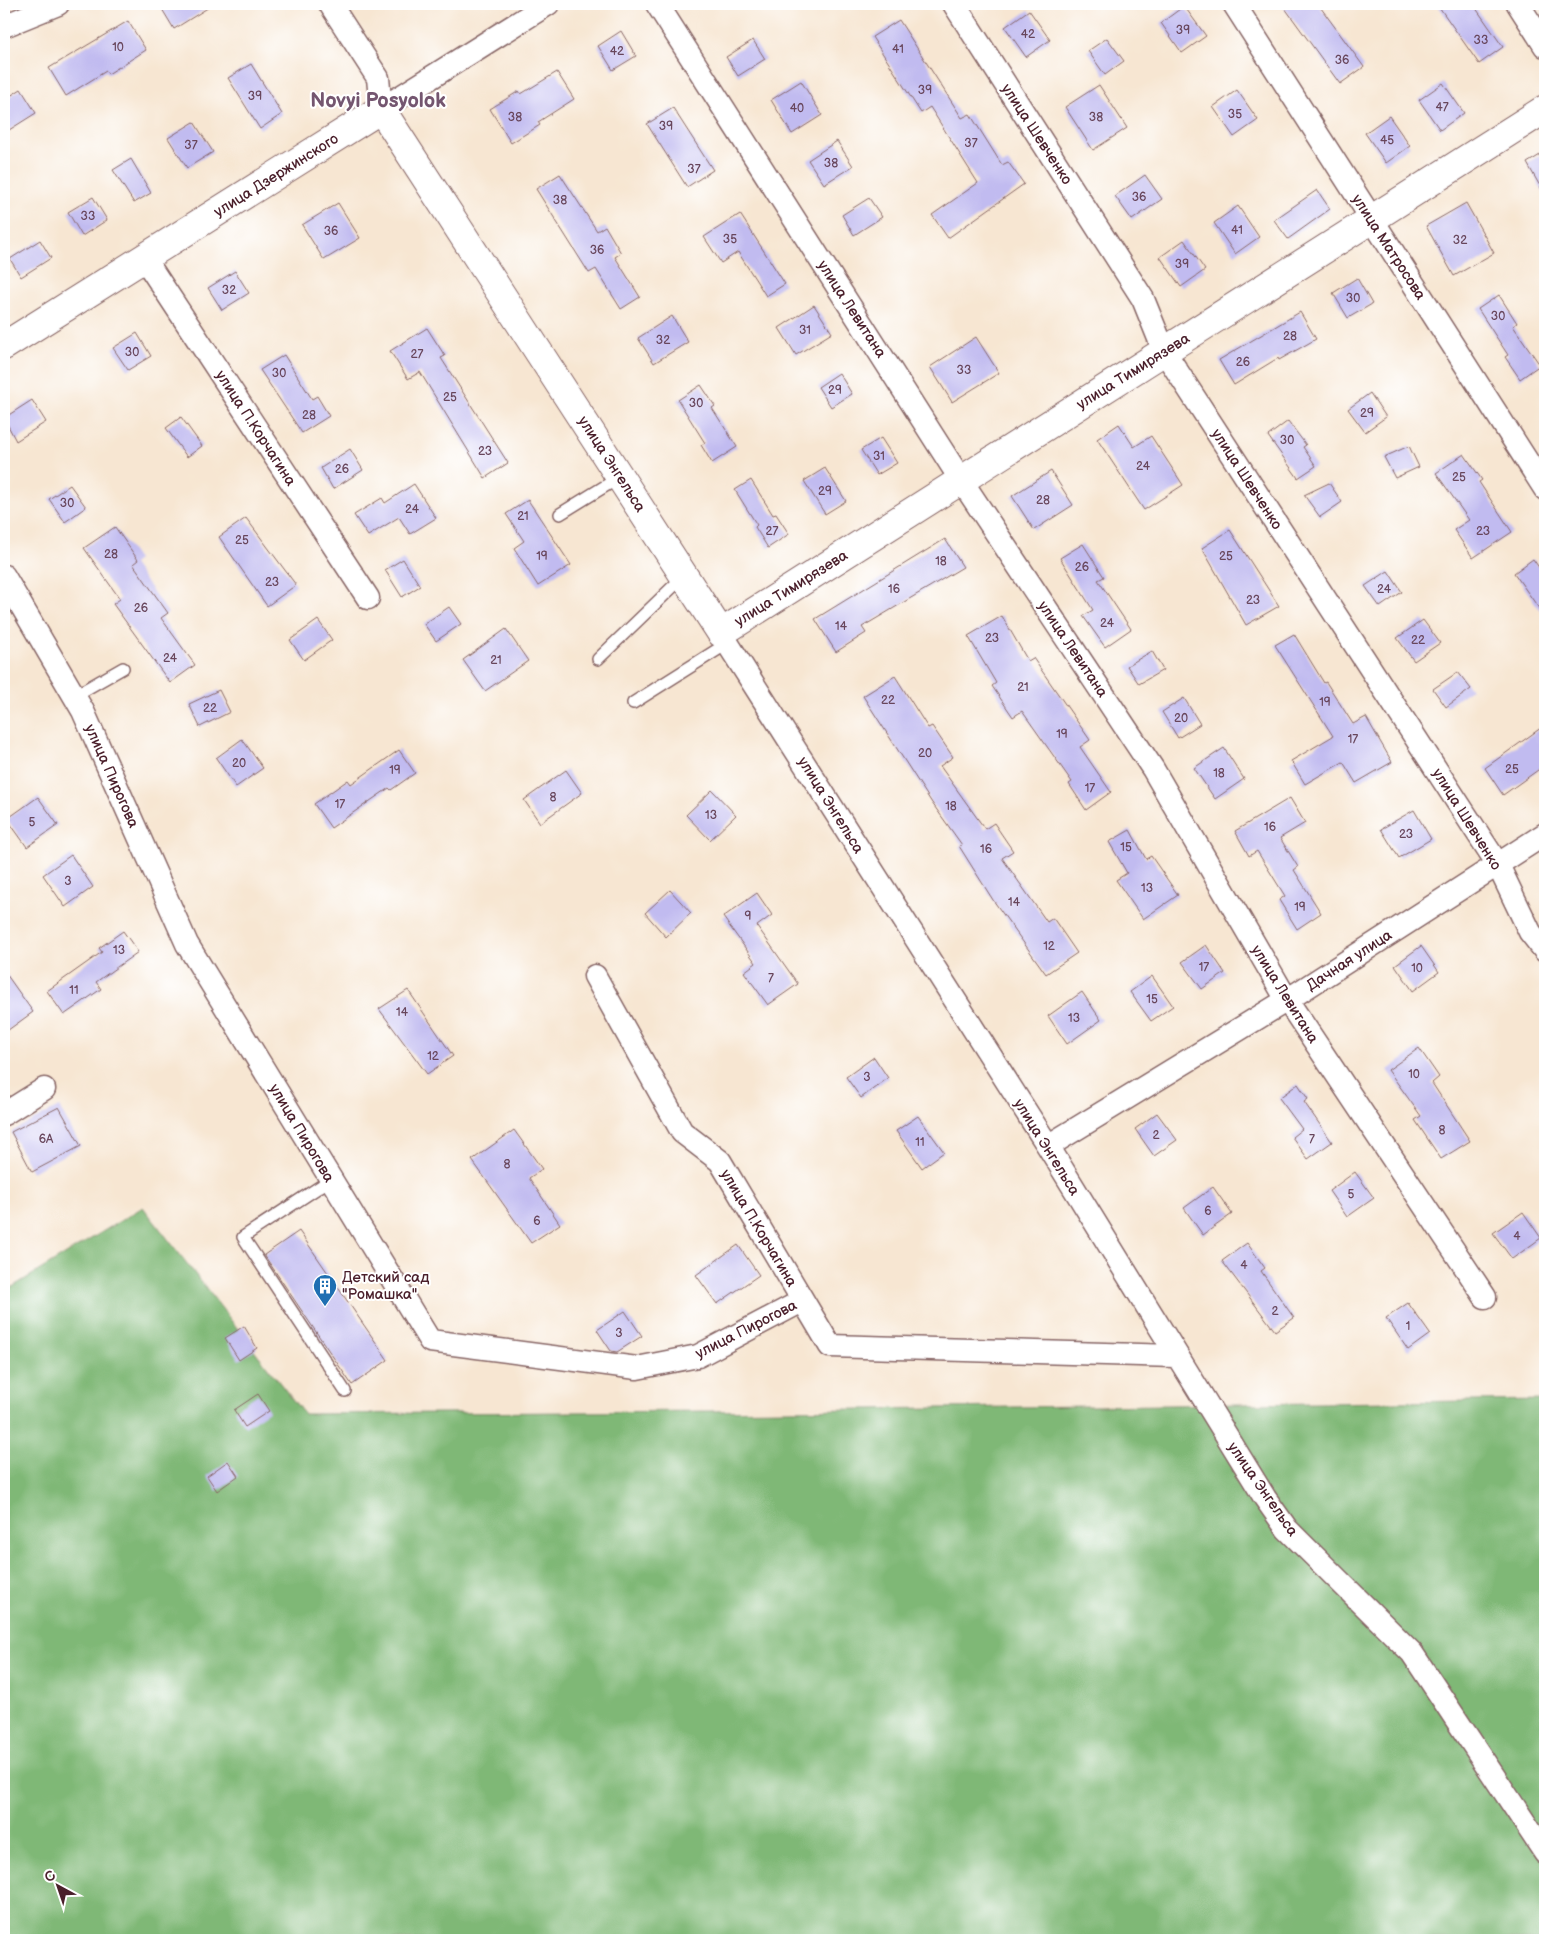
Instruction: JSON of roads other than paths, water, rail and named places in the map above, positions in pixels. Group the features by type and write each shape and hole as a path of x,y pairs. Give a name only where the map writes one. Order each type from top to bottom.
{"street":[{"path":"4,26 58,4"},
{"name":"улица Энгельса","path":"330,4 378,78 381,108 724,638 1048,1146 1175,1356 1265,1498 1287,1528 1351,1594 1412,1652 1545,1853"},
{"name":"улица Дзержинского","path":"4,346 548,4"},
{"name":"улица Левитана","path":"657,4 961,480 1153,769 1287,1000 1484,1297"},
{"name":"улица Шевченко","path":"954,4 1143,299 1164,351 1497,863 1530,932 1545,951"},
{"name":"улица Матросова","path":"1234,4 1545,489"},
{"path":"1518,4 1545,46"},
{"name":"улица Тимирязева","path":"724,638 961,480 1545,109"},
{"name":"улица П.Корчагина","path":"144,258 368,598"},
{"name":"улица Пирогова","path":"4,576 83,711 187,944 430,1341 637,1368 698,1356 802,1300"},
{"name":"Дачная улица","path":"1048,1146 1287,1000 1497,863 1545,834"},
{"name":"улица П.Корчагина","path":"595,976 682,1132 720,1161 830,1346 1175,1356"},
{"path":"4,1114 44,1089"}],"lane":[{"path":"560,514 620,477"},
{"path":"598,659 684,576"},
{"path":"633,703 724,638"},
{"path":"74,696 123,668"},
{"path":"330,1180 244,1237 345,1391"}],"place":[{"name":"Детский сад \"Ромашка\"","path":"325,1307"}],"district":[{"name":"Novyi Posyolok","path":"378,100"}]}
